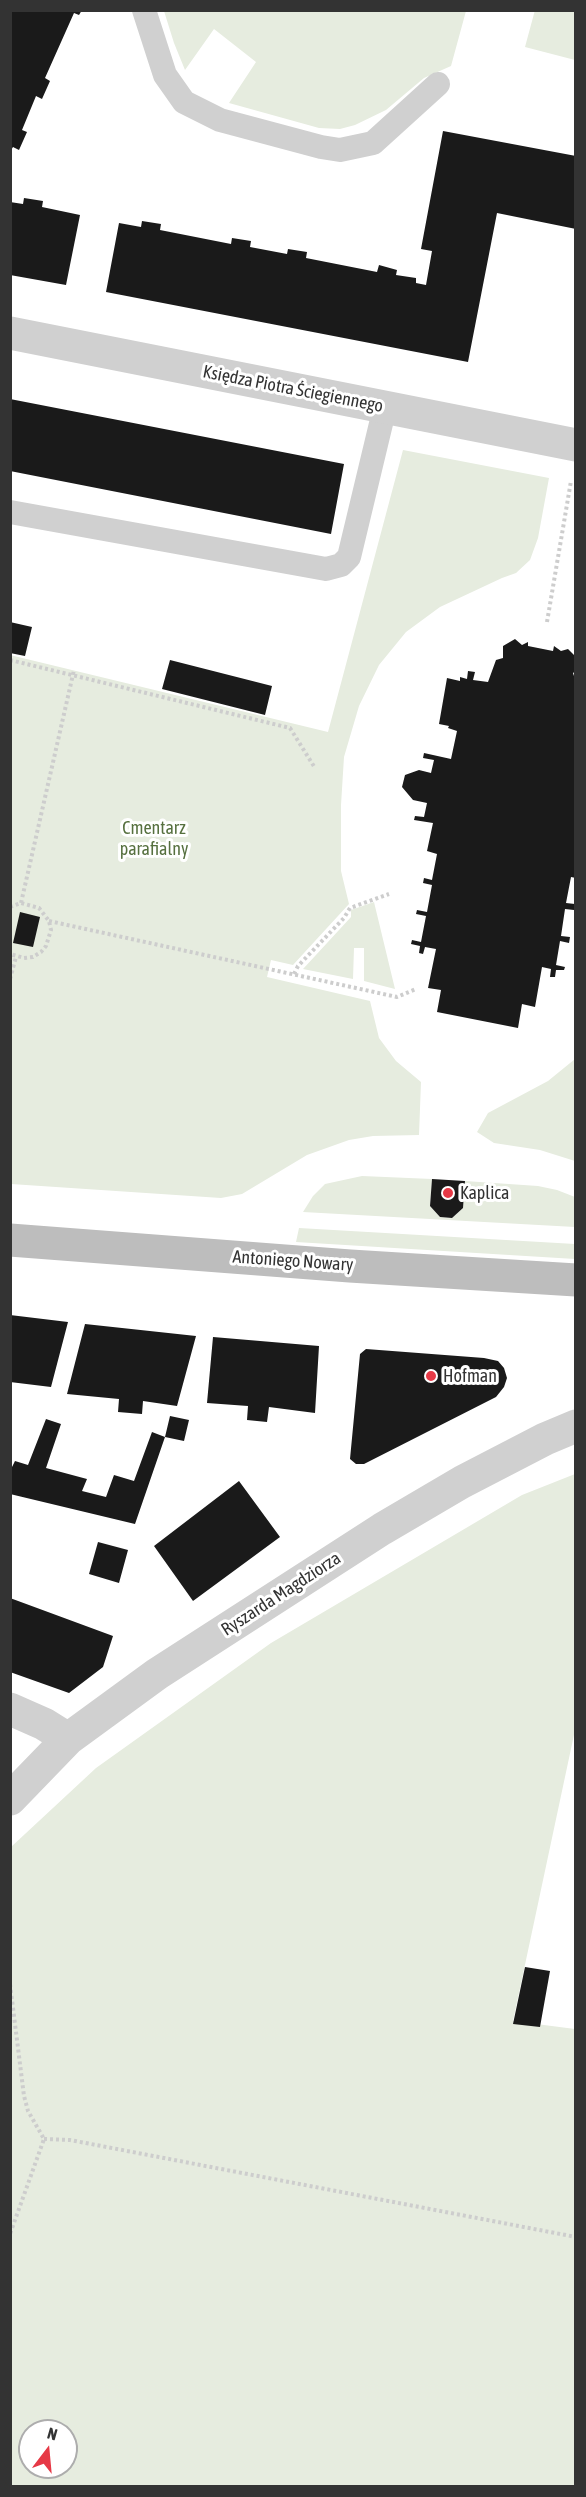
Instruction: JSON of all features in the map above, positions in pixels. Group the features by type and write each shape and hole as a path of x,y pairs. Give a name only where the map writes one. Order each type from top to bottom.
{"street":[{"name":"Księdza Piotra Ściegiennego","path":"10,333 576,445"},
{"name":"Antoniego Nowary","path":"10,1240 350,1266 576,1280"},
{"name":"Ryszarda Magdziorza","path":"10,1799 69,1739 157,1674 381,1529 473,1476 545,1439 576,1426"},
{"path":"10,1709 44,1724 69,1739"}],"lane":[{"path":"144,10 165,75 184,102 220,120 321,147 340,150 373,143 438,84"},
{"path":"10,512 326,569 341,565 349,557 385,407"}],"path":[{"path":"547,622 572,477"},
{"path":"10,660 74,673 290,728 315,768"},
{"path":"21,903 74,673"},
{"path":"294,974 298,966 344,918 350,908 389,894"},
{"path":"10,907 21,903 39,908 49,921 50,938 41,952 33,957 16,957 10,954"},
{"path":"49,921 397,997 416,989"},
{"path":"10,979 16,957"},
{"path":"10,1984 24,2096 28,2111 44,2139 10,2234"},
{"path":"44,2139 70,2140 576,2237"}],"green space":[{"path":"535,10 575,11 575,60 525,47"},
{"path":"164,11 466,11 451,66 424,78 386,110 355,125 340,129 319,128 229,103 256,62 214,29 185,70"},
{"name":"Cmentarz parafialny","path":"403,450 549,478 538,538 530,560 516,573 440,607 406,632 379,665 359,706 344,757 341,871 349,904 293,965 271,960 267,977 370,1001 379,1038 396,1061 421,1082 419,1135 373,1136 349,1140 307,1155 242,1194 221,1198 11,1184 10,655 328,732"},
{"path":"374,902 395,989 364,981 364,948 354,948 353,979 303,969 351,917 351,910"},
{"path":"575,1059 575,1161 540,1150 494,1143 477,1132 488,1113 548,1081"},
{"path":"362,1176 432,1179 430,1206 440,1217 452,1218 463,1208 465,1181 538,1186 557,1190 575,1197 575,1227 303,1212 313,1196 325,1184"},
{"path":"299,1228 575,1244 575,1259 296,1242"},
{"path":"575,1474 575,1730 513,2021 575,2029 575,2486 11,2486 11,1847 96,1768 271,1643 522,1495"}],"building":[{"path":"10,10 82,10 79,15 74,13 45,78 50,81 42,99 36,96 22,130 27,132 19,150 13,147 10,152"},
{"path":"443,131 576,156 576,229 497,213 468,362 106,292 119,223 141,227 142,221 161,224 160,230 231,244 232,238 251,241 250,247 287,254 288,249 307,252 306,258 377,272 379,265 397,270 396,275 416,278 416,283 426,285 432,251 421,249"},
{"path":"24,198 43,201 42,207 80,215 66,285 10,275 10,202 23,204"},
{"path":"10,399 344,464 331,534 10,471"},
{"path":"10,622 32,627 25,656 10,653"},
{"path":"515,639 522,645 528,642 528,646 553,651 554,646 561,651 568,649 576,657 576,671 573,673 576,682 576,878 571,877 566,903 575,904 574,910 565,909 561,936 570,937 569,943 560,941 556,965 565,967 564,970 556,970 555,977 550,977 551,969 542,967 535,1007 522,1004 518,1028 437,1012 441,990 428,988 436,949 425,947 423,954 419,953 420,946 411,944 412,940 421,942 426,916 416,914 417,910 427,912 432,885 423,883 424,878 432,880 437,854 427,851 433,823 414,820 415,816 424,817 427,803 413,800 402,787 405,775 419,770 431,773 434,760 423,758 424,753 451,759 457,731 439,724 447,678 460,681 460,677 467,679 468,671 475,672 473,680 488,682 496,660 503,658 503,646"},
{"path":"170,660 272,686 265,715 162,689"},
{"path":"20,912 40,917 33,947 13,943"},
{"name":"Kaplica","path":"432,1179 465,1181 463,1208 452,1218 440,1217 430,1206"},
{"path":"10,1315 68,1322 51,1387 10,1382"},
{"path":"85,1324 196,1336 177,1406 143,1401 142,1414 118,1412 119,1399 67,1394"},
{"path":"213,1337 319,1346 315,1413 269,1407 267,1422 247,1420 248,1406 207,1403"},
{"path":"366,1349 484,1358 498,1361 504,1368 507,1378 504,1387 496,1397 364,1464 356,1464 350,1459 360,1354"},
{"path":"170,1416 189,1420 184,1441 165,1437"},
{"path":"46,1419 61,1424 46,1468 87,1479 82,1491 106,1497 114,1475 134,1481 152,1432 165,1437 135,1524 10,1494 10,1471 15,1461 28,1465"},
{"path":"239,1481 280,1537 193,1601 154,1546"},
{"path":"98,1542 128,1550 119,1583 89,1574"},
{"path":"10,1598 113,1636 103,1667 69,1693 10,1672"},
{"path":"525,1967 550,1971 540,2027 513,2024"}],"place":[{"name":"Kaplica","path":"448,1193"},
{"name":"Hofman","path":"431,1376"}]}
